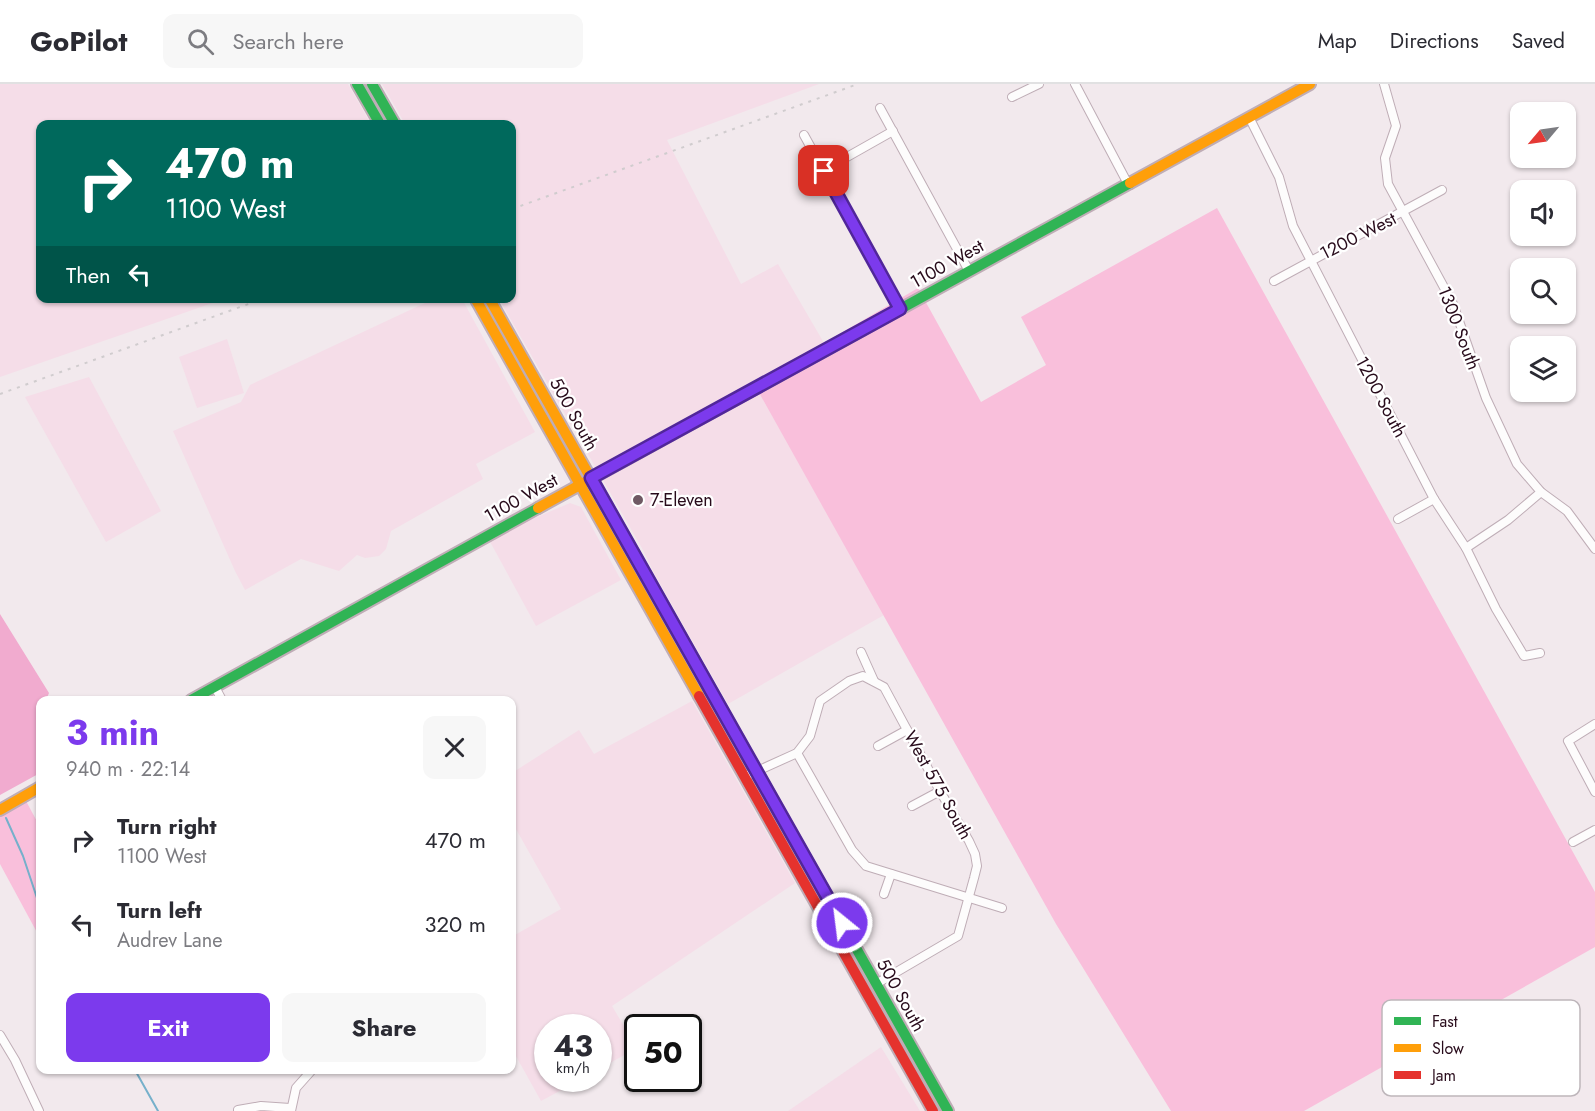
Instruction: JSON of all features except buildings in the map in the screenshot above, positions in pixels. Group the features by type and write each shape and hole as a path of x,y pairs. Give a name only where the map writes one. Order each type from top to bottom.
{"main road":[{"path":"357,84 378,120"},
{"path":"372,84 393,120"},
{"name":"1100 West","path":"205,696 215,687 579,484 1310,84"},
{"name":"500 South","path":"478,303 933,1111"},
{"name":"500 South","path":"492,303 948,1111"},
{"path":"0,810 36,789"}],"street":[{"path":"1012,97 1039,84"},
{"path":"1075,84 1128,184"},
{"name":"1300 South","path":"1384,84 1396,126 1385,158 1388,184 1453,304 1499,429 1517,464 1540,492 1567,511 1595,549"},
{"path":"880,108 969,271"},
{"name":"1200 South","path":"1249,117 1279,177 1293,226 1434,499 1466,548 1496,609 1524,656 1540,653"},
{"path":"824,171 893,131"},
{"path":"804,135 900,309"},
{"name":"1200 West","path":"1274,280 1442,190"},
{"path":"1466,548 1508,520 1540,492"},
{"path":"1398,519 1434,499"},
{"name":"West 575 South","path":"861,652 874,681 884,687 969,840 975,854 976,867 958,936 876,984"},
{"path":"744,777 797,753 810,736 820,701 849,681 863,676 874,681"},
{"path":"215,687 220,696"},
{"path":"1595,724 1568,741 1595,792"},
{"path":"878,746 907,730"},
{"path":"797,753 859,859 866,866 1002,908"},
{"path":"912,806 940,791"},
{"path":"1573,842 1595,830"},
{"path":"884,894 891,874"},
{"path":"0,1035 15,1060 39,1111"},
{"path":"238,1110 261,1106 290,1110 296,1088 308,1074"}],"shaded area":[{"path":"0,84 348,84 369,120 36,120 36,303 213,303 0,377"},
{"path":"382,84 819,84 667,140 741,284 778,264 824,343 753,382 884,615 728,704 501,303 516,303 516,120 403,120"},
{"path":"1217,208 1595,892 1595,947 1501,1000 1382,1000 1382,1067 1304,1111 1171,1111 1056,924 753,382 918,288 981,402 1046,365 1021,317"},
{"path":"425,303 464,303 535,432 476,464 483,479 391,531 386,549 379,556 365,558 357,555 339,571 301,559 245,590 173,431 241,402 250,385"},
{"path":"227,339 244,393 197,408 179,357"},
{"path":"89,377 161,511 106,542 25,397"},
{"path":"570,503 581,507 621,580 536,626 488,538"},
{"path":"0,614 49,693 48,696 36,696 36,775 0,795"},
{"path":"692,701 795,883 612,1006 624,1026 624,1055 612,1062 612,1014 534,1014 534,1088 516,1056 516,934 561,909 516,829 516,770 579,730 594,754"},
{"path":"26,801 36,820 36,931 0,864 0,816"},
{"path":"881,1047 920,1111 788,1111"},
{"path":"536,1092 558,1092 541,1101"}],"waterway":[{"path":"6,818 23,856 36,895"},
{"path":"137,1074 158,1111"}],"railway":[{"path":"516,208 858,84"},
{"path":"0,394 251,303"}],"traffic: fast":[{"path":"357,84 378,120"},
{"path":"372,84 393,120"},
{"path":"862,330 1130,183"},
{"path":"198,696 538,508"},
{"path":"693,659 948,1111"}],"traffic: slow":[{"path":"1130,183 1310,84"},
{"path":"478,303 699,696"},
{"path":"492,303 693,659"},
{"path":"538,508 862,330"},
{"path":"0,810 36,789"}],"traffic: jam":[{"path":"699,696 933,1111"}],"place":[{"name":"7-Eleven","path":"638,500"}],"route":[{"path":"824,171 900,309 591,478 842,923"}]}
